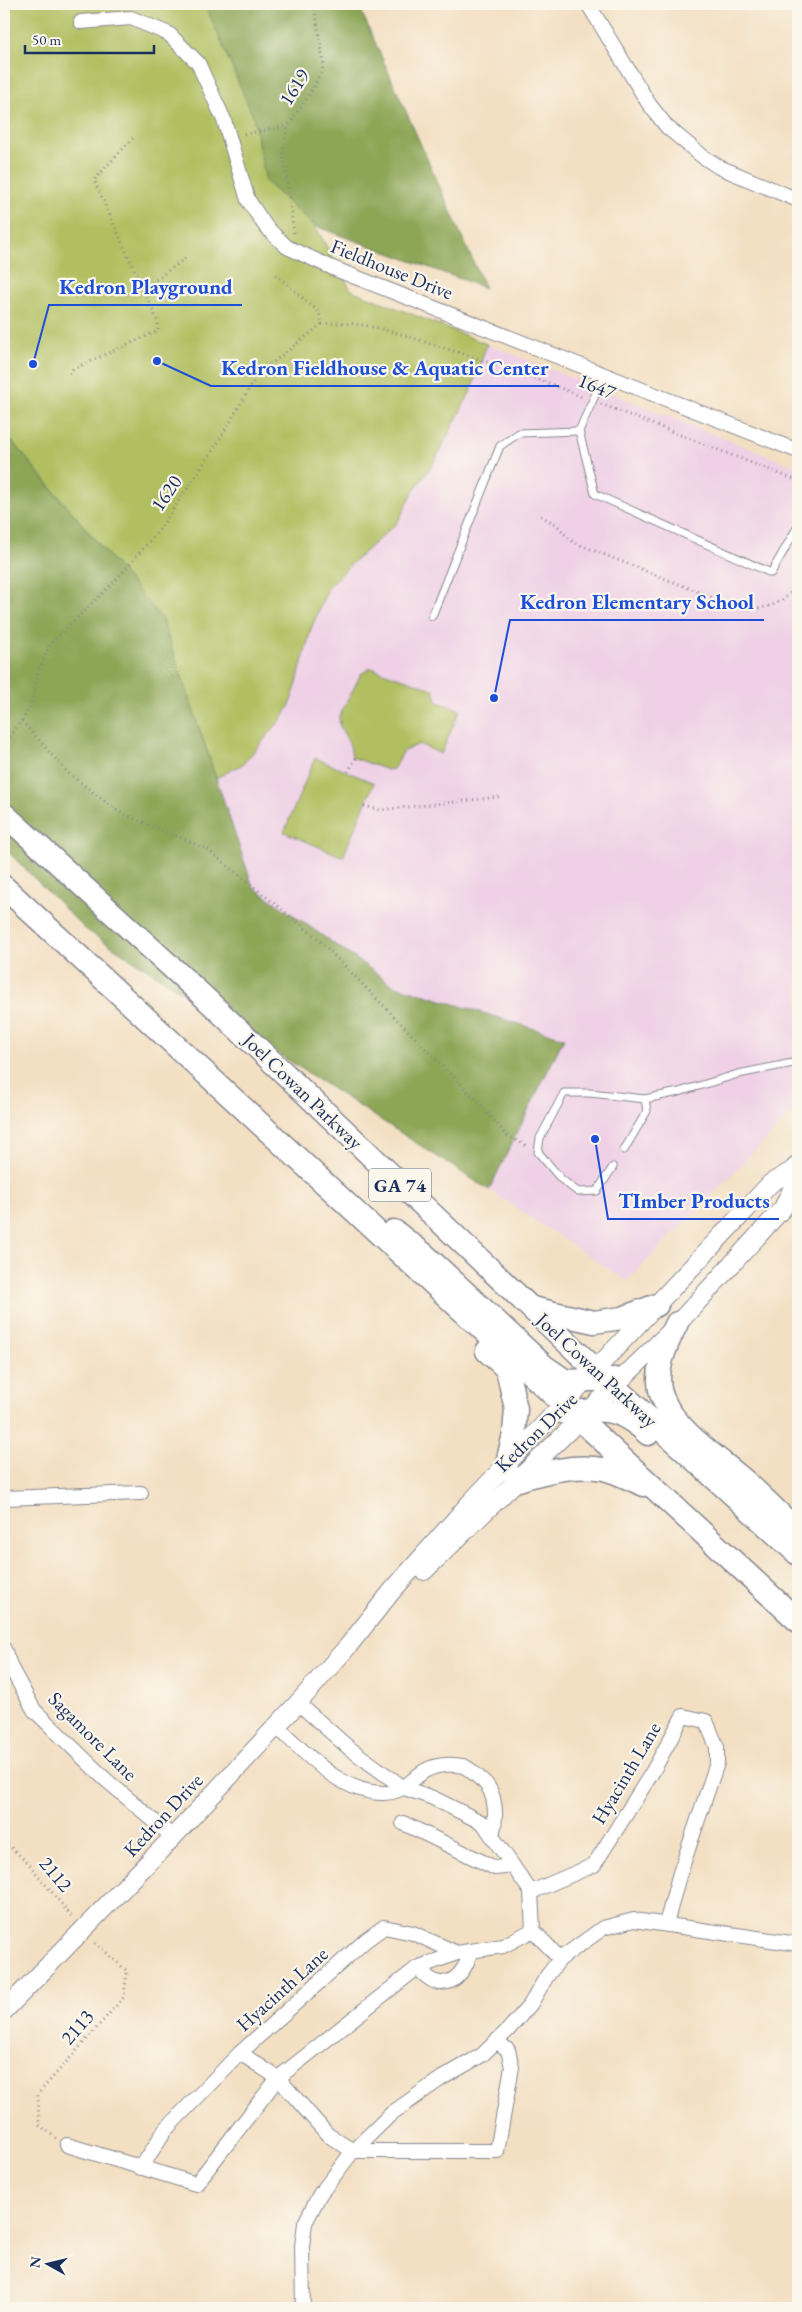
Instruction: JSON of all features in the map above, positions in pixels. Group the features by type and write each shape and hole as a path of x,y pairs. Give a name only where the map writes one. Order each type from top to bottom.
{"main road":[{"name":"Joel Cowan Parkway","path":"4,814 202,995 606,1379 798,1554"},
{"name":"GA 74","path":"4,887 370,1228 657,1490 798,1622"},
{"path":"345,1204 390,1228 425,1255 544,1366 566,1381 606,1379"},
{"path":"370,1228 398,1269 507,1369 516,1410 511,1474 545,1472 576,1467 605,1470 657,1490"},
{"path":"529,1307 594,1322 622,1318 657,1305"},
{"path":"677,1323 664,1352 660,1370 662,1398 677,1422 747,1483 798,1532"},
{"path":"572,1412 606,1409 632,1420 714,1496 798,1568"}],"street":[{"path":"588,4 649,104 666,127 719,167 798,200"},
{"name":"Fieldhouse Drive","path":"81,22 131,18 170,34 198,63 224,120 248,200 266,227 287,247 335,269 798,451"},
{"name":"Kedron Drive","path":"511,1474 606,1379 657,1305 771,1183 796,1167"},
{"name":"Kedron Drive","path":"4,2011 173,1837 298,1703 349,1645 511,1474 606,1379 677,1323 783,1208 793,1187 796,1167"},
{"path":"4,1498 141,1493"},
{"name":"Sagamore Lane","path":"4,1649 11,1668 34,1710 104,1779 173,1837"},
{"path":"298,1703 350,1748 404,1788 433,1798 483,1823 531,1892 533,1930 560,1959"},
{"name":"Hyacinth Lane","path":"531,1892 594,1865 654,1771 683,1716 706,1721 717,1748 716,1764 679,1876 666,1924"},
{"path":"275,1726 318,1764 341,1781 360,1788 384,1793 404,1788 422,1772 440,1765 465,1766 489,1786 495,1810 496,1824 492,1836"},
{"path":"403,1823 495,1868 513,1866"},
{"path":"303,2308 302,2246 305,2223 320,2194 353,2151 392,2113 442,2078 482,2055 530,2005 547,1976 560,1959 603,1928 634,1920 798,1944"},
{"name":"Hyacinth Lane","path":"141,2168 165,2130 240,2053 366,1940 384,1927 413,1934 463,1952"},
{"path":"67,2145 196,2184 278,2078 417,1968 463,1952 503,1946 533,1930"},
{"path":"417,1968 429,1978 440,1983 453,1980 463,1970 463,1952"},
{"path":"353,2151 497,2151 512,2067 508,2050 496,2041"},
{"name":"Hyacinth Lane","path":"240,2053 278,2078 328,2135 353,2151"}],"lane":[{"path":"604,375 579,432 595,494 771,573 798,526"},
{"path":"432,616 500,446 519,433 579,432"},
{"path":"613,1167 597,1191 578,1192 561,1179 538,1152 540,1138 564,1093 590,1093 645,1099 679,1092 738,1074 798,1062"},
{"path":"624,1150 647,1111 645,1099"}],"path":[{"name":"1619","path":"287,247 294,233 283,152 288,126 314,87 324,65 314,4"},
{"name":"1619","path":"228,137 288,126"},
{"path":"70,374 73,369 158,331 158,322 94,180 133,138"},
{"path":"143,289 187,257"},
{"path":"273,272 319,312 322,324"},
{"name":"1647","path":"322,324 342,322 387,331 496,364 798,481"},
{"name":"1620","path":"4,745 22,721 33,699 38,673 50,644 115,581 159,530 217,444 258,374 322,324"},
{"path":"541,516 557,525 570,540 580,546 742,609 767,608 780,602 796,587 798,582"},
{"path":"22,721 68,773 119,812 207,850 317,938 482,1106 506,1135 538,1152"},
{"path":"348,772 356,758"},
{"path":"364,806 380,810 499,797"},
{"name":"2112","path":"4,1841 28,1863 82,1929"},
{"name":"2113","path":"67,2145 38,2125 38,2094 124,1997 127,1971 97,1946 82,1929"}],"shaded area":[{"path":"351,290 798,468 798,1107 627,1281 489,1190 549,1059 564,1038 393,985 253,887 162,619"}],"green space":[{"path":"4,4 205,4 253,116 266,182 315,226 351,290 487,344 471,391 433,464 413,492 398,522 350,565 328,588 311,629 289,707 280,721 243,764 216,778 162,619 99,550 99,544 4,432"},
{"path":"205,4 358,4 485,288 315,226 266,182 253,116"},
{"path":"4,432 162,619 253,887 393,985 564,1038 489,1190 85,929 4,848"},
{"path":"371,668 433,689 438,702 460,710 441,754 419,744 404,751 393,769 387,770 352,757 350,745 340,726 339,717 361,674"},
{"path":"315,758 374,783 343,857 284,832"}],"place":[{"name":"Kedron Fieldhouse & Aquatic Center","path":"157,361"},
{"name":"Kedron Playground","path":"33,364"},
{"name":"Kedron Elementary School","path":"494,698"},
{"name":"TImber Products","path":"595,1139"}]}
